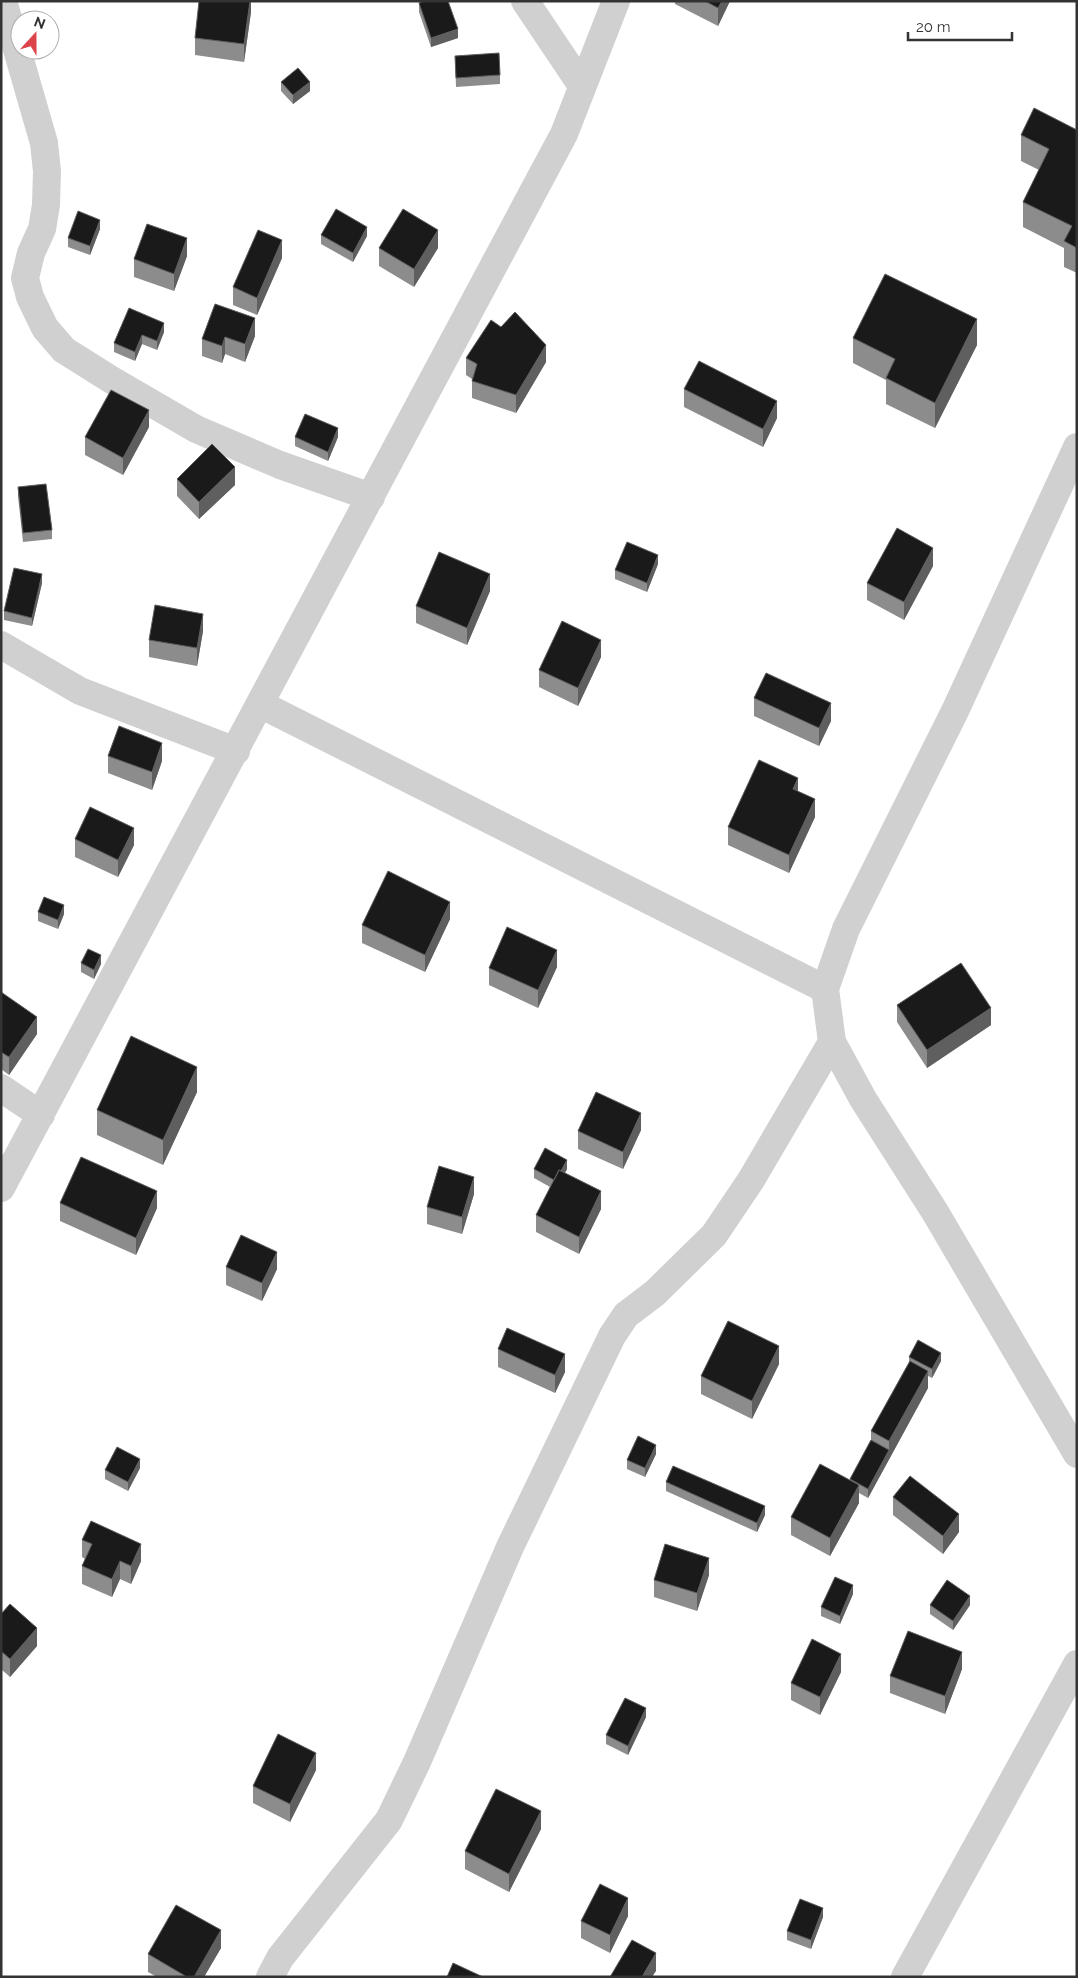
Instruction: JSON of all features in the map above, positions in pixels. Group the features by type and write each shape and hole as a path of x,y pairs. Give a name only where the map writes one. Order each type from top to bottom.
{"street":[{"path":"4,1 44,143 47,171 46,205 42,229 31,253 25,278 30,297 45,328 64,350 110,380 196,429 280,465 371,497"},
{"path":"525,1 582,86"},
{"path":"1,1188 564,134 616,1"},
{"path":"1077,447 955,711 846,929 825,989 832,1042 863,1099 935,1212 1077,1454"},
{"path":"1,645 80,691 236,751"},
{"path":"260,704 825,989"},
{"path":"270,1977 280,1958 389,1820 417,1762 510,1547 612,1336 626,1315 655,1293 714,1235 751,1180 832,1042"},
{"path":"1,1088 41,1115"},
{"path":"905,1977 1077,1664"}],"building":[{"path":"199,1 250,1 244,44 195,38"},
{"path":"424,1 448,1 458,29 431,38 419,3"},
{"path":"705,1 722,1 718,8"},
{"path":"499,53 500,75 456,78 455,56"},
{"path":"298,68 310,82 293,95 281,82"},
{"path":"1034,108 1077,130 1077,248 1064,241 1072,226 1023,202 1049,149 1021,135"},
{"path":"336,209 367,227 353,253 321,235"},
{"path":"403,209 438,230 414,269 379,248"},
{"path":"78,211 100,220 90,246 68,238"},
{"path":"147,224 187,238 174,274 134,259"},
{"path":"258,230 282,240 257,298 233,287"},
{"path":"885,274 977,319 935,403 886,378 895,359 853,338"},
{"path":"215,304 255,318 245,344 225,337 222,346 202,339"},
{"path":"129,308 164,323 157,341 142,335 135,352 114,343"},
{"path":"515,312 546,345 516,395 472,381 477,364 466,358 491,320 501,327"},
{"path":"699,361 777,401 763,429 684,389"},
{"path":"111,390 149,410 123,458 85,437"},
{"path":"305,414 338,428 328,452 295,437"},
{"path":"212,444 235,467 199,502 177,479"},
{"path":"46,484 52,530 23,533 18,487"},
{"path":"897,528 933,548 904,602 867,583"},
{"path":"627,542 658,555 647,583 615,570"},
{"path":"439,552 490,574 467,628 416,606"},
{"path":"14,568 42,574 32,618 4,611"},
{"path":"155,605 203,614 197,648 149,640"},
{"path":"562,621 601,640 578,688 539,670"},
{"path":"766,673 831,703 819,728 754,698"},
{"path":"119,726 162,743 152,772 108,756"},
{"path":"759,760 798,778 793,789 815,799 789,855 728,827"},
{"path":"90,807 134,828 118,860 75,839"},
{"path":"388,871 450,902 425,955 362,925"},
{"path":"44,897 64,905 58,920 38,912"},
{"path":"507,927 557,950 538,990 489,968"},
{"path":"88,949 101,955 94,970 81,963"},
{"path":"961,963 991,1008 927,1050 897,1005"},
{"path":"1,992 37,1017 9,1057 1,1052"},
{"path":"131,1036 197,1067 163,1140 97,1110"},
{"path":"596,1092 641,1113 623,1152 578,1131"},
{"path":"545,1148 567,1160 554,1180 534,1169"},
{"path":"81,1157 157,1191 136,1238 60,1203"},
{"path":"439,1166 474,1177 462,1217 427,1207"},
{"path":"559,1170 601,1191 579,1237 536,1215"},
{"path":"241,1235 277,1252 262,1283 226,1267"},
{"path":"728,1321 779,1346 752,1401 701,1376"},
{"path":"507,1328 565,1354 555,1375 498,1349"},
{"path":"918,1340 941,1353 932,1369 909,1357"},
{"path":"910,1361 928,1371 889,1441 871,1431"},
{"path":"638,1436 656,1445 645,1468 627,1460"},
{"path":"871,1440 889,1450 868,1489 850,1479"},
{"path":"117,1447 140,1459 128,1482 105,1470"},
{"path":"820,1464 859,1485 830,1538 791,1517"},
{"path":"673,1466 765,1506 757,1523 666,1482"},
{"path":"910,1476 959,1514 943,1536 893,1497"},
{"path":"91,1521 141,1544 131,1566 120,1561 112,1579 82,1566 92,1544 82,1540"},
{"path":"665,1544 709,1558 697,1593 654,1580"},
{"path":"835,1577 853,1585 840,1616 821,1607"},
{"path":"947,1580 970,1596 953,1621 930,1605"},
{"path":"10,1604 37,1628 10,1659 1,1651 1,1614"},
{"path":"908,1631 962,1652 945,1696 890,1676"},
{"path":"812,1639 841,1654 820,1697 791,1683"},
{"path":"625,1698 646,1708 628,1746 606,1735"},
{"path":"278,1734 316,1753 290,1804 253,1786"},
{"path":"496,1789 541,1811 509,1874 465,1851"},
{"path":"600,1884 628,1898 610,1935 581,1921"},
{"path":"800,1899 823,1908 811,1940 787,1931"},
{"path":"176,1905 221,1930 194,1977 187,1977 148,1954"},
{"path":"632,1940 656,1953 642,1977 610,1977"},
{"path":"453,1963 483,1977 447,1977"}]}
